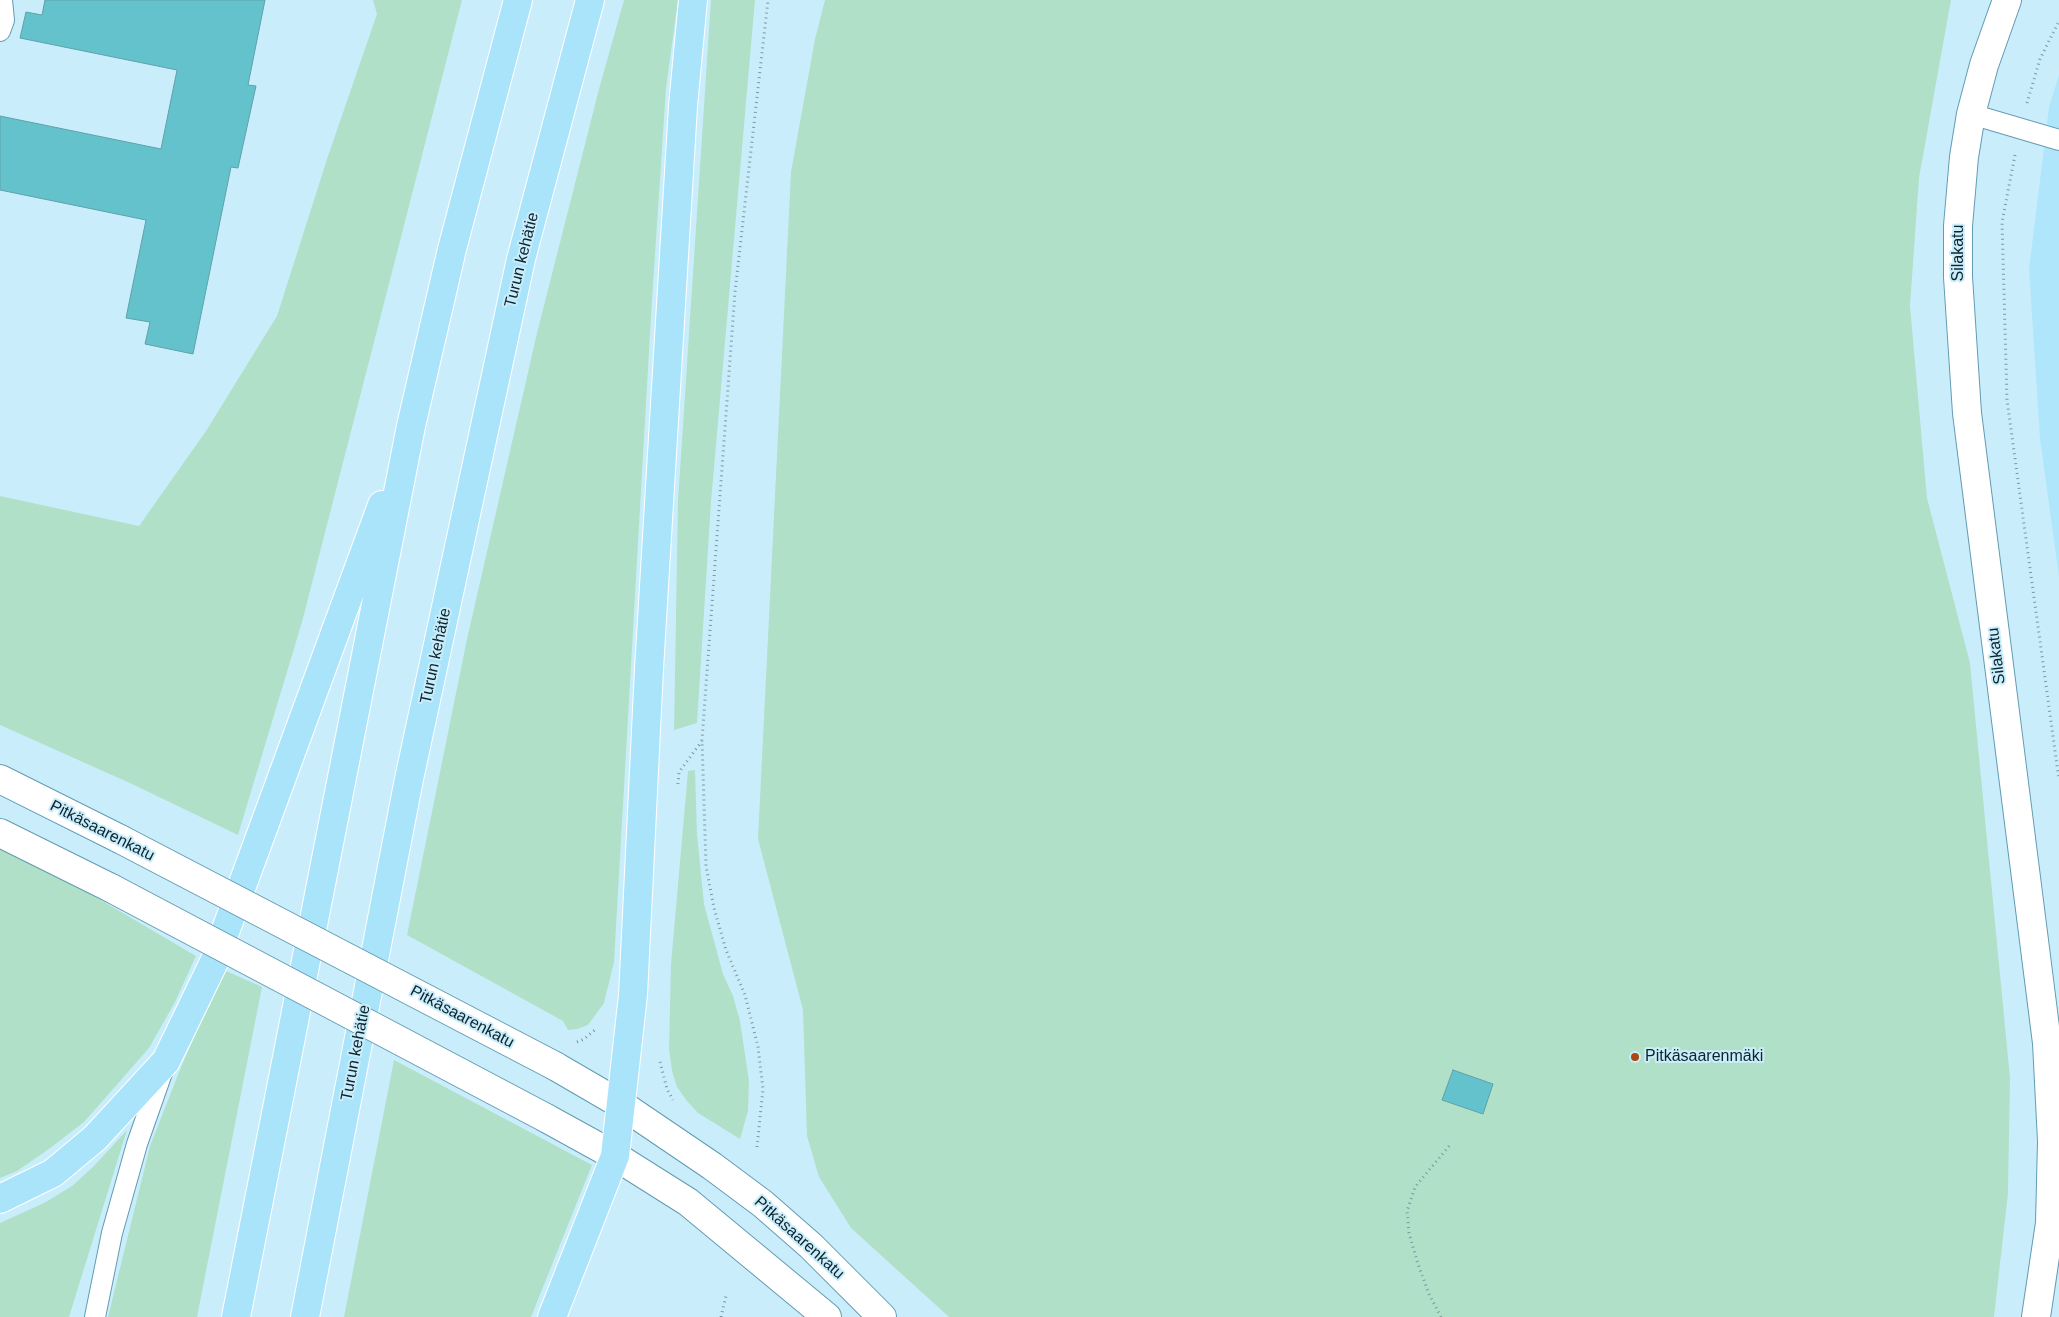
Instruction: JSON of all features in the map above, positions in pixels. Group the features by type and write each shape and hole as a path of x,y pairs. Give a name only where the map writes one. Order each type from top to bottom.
{"highway":[{"path":"236,1317 411,426 452,249 518,0"},
{"name":"Turun kehätie","path":"305,1317 409,779 519,268 590,0"},
{"path":"552,1317 615,1156 634,995 650,649 683,106 693,0"},
{"path":"0,1200 54,1173 95,1138 166,1061 214,962 411,426"}],"street":[{"name":"Silakatu","path":"2007,0 1984,65 1971,114 1964,157 1958,226 1958,277 1967,413 2047,1043 2052,1131 2050,1223 2036,1317"},
{"name":"Pitkäsaarenkatu","path":"0,779 120,839 555,1066 622,1105 712,1166 763,1204 811,1246 882,1317"},
{"path":"0,833 111,888 615,1156 688,1202 827,1317"}],"lane":[{"path":"0,31 4,20 4,3 2,0"},
{"path":"1971,114 2059,140"},
{"path":"95,1317 112,1234 137,1144 166,1061"}],"path":[{"path":"757,1147 763,1089 758,1047 745,995 726,950 716,916 708,874 702,740 735,292 768,0"},
{"path":"2059,21 2040,59 2019,128 2002,222 2007,400 2059,780"},
{"path":"571,1044 584,1039 600,1025"},
{"path":"659,1058 667,1089 674,1101"},
{"path":"1441,1317 1429,1294 1418,1264 1409,1233 1407,1211 1415,1187 1450,1145"},
{"path":"721,1317 726,1296"}],"shaded area":[{"path":"2059,75 2059,577 2040,439 2029,269 2049,107"}],"green space":[{"path":"373,0 462,0 302,622 238,835 132,784 0,725 0,496 139,526 206,431 277,316 328,156 377,14"},
{"path":"624,0 678,0 666,88 614,962 604,1003 588,1025 568,1030 563,1021 407,935 467,639 537,333 599,89"},
{"path":"711,0 755,0 711,502 697,723 674,730 678,501"},
{"path":"825,0 1951,0 1919,178 1910,306 1927,498 1970,663 2010,1078 2008,1193 1994,1317 949,1317 851,1228 819,1177 807,1136 803,1010 758,839 791,172 815,39"},
{"path":"695,770 697,834 704,904 723,974 733,996 740,1021 749,1081 748,1111 740,1139 698,1113 687,1101 677,1087 672,1071 669,1049 671,964 688,771"},
{"path":"0,848 87,892 196,956 175,1002 149,1048 84,1122 17,1171 0,1178"},
{"path":"224,970 262,987 197,1317 108,1317 150,1146 181,1067"},
{"path":"394,1060 592,1165 531,1317 344,1317"},
{"path":"127,1130 69,1317 0,1317 0,1223 46,1202 72,1186 93,1167"}],"building":[{"path":"45,0 265,0 248,85 256,86 238,168 231,167 193,354 145,344 150,322 126,318 146,220 0,190 0,116 161,149 177,70 20,38 26,12 42,15"},
{"path":"1453,1070 1493,1084 1483,1114 1442,1100"}],"place":[{"name":"Pitkäsaarenmäki","path":"1635,1057"}]}
